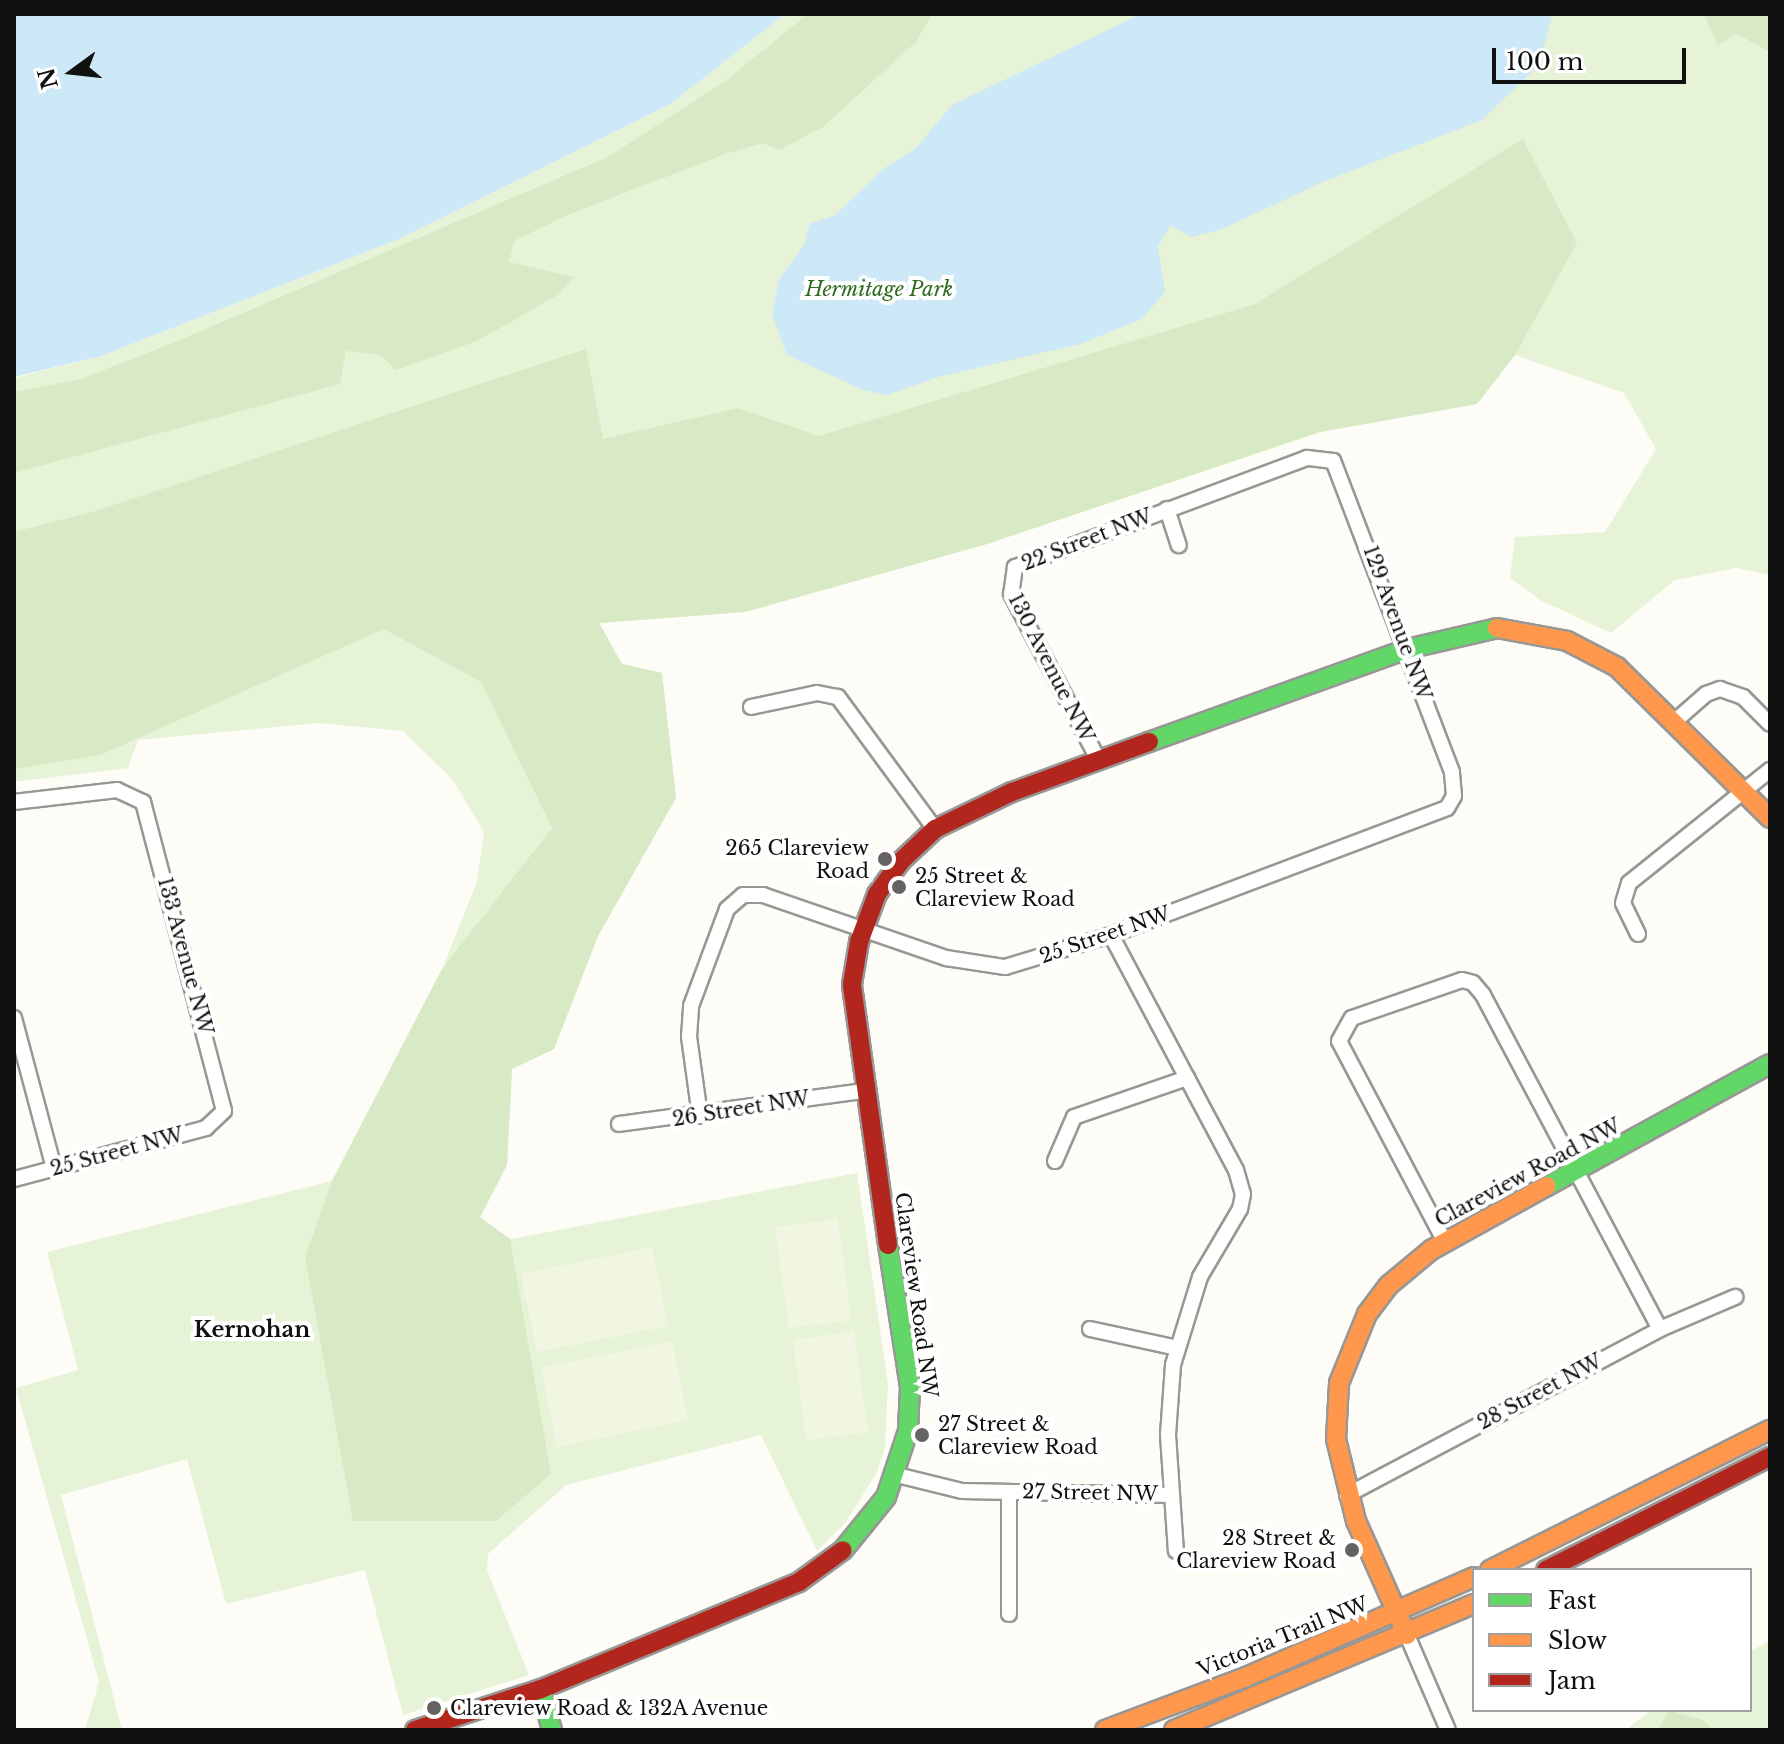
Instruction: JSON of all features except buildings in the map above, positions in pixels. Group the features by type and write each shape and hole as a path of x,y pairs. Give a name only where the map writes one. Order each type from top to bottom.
{"street":[{"name":"22 Street NW","path":"1010,574 1029,559 1307,458 1326,457"},
{"name":"129 Avenue NW","path":"1326,457 1341,471 1452,772 1454,796"},
{"name":"22 Street NW","path":"1167,509 1179,545"},
{"name":"130 Avenue NW","path":"1010,574 1011,594 1099,761"},
{"name":"Clareview Road NW","path":"415,1730 541,1689 816,1572 862,1530 897,1475 908,1431 908,1371 852,1006 863,929 888,877 935,829 1012,792 1407,649 1495,628 1549,635 1617,667 1770,818"},
{"path":"1674,722 1706,694 1720,689 1743,697 1770,724"},
{"path":"751,707 817,693 838,697 935,829"},
{"path":"1638,934 1623,903 1629,883 1770,770"},
{"name":"133 Avenue NW","path":"14,802 117,790 134,794 146,807 223,1099 219,1121"},
{"name":"25 Street NW","path":"700,1116 689,1037 691,1006 727,909 743,895 763,895 946,958 1005,967 1111,935 1438,814 1454,796"},
{"path":"1111,935 1187,1078 1243,1194 1200,1277 1177,1348 1168,1435 1176,1551"},
{"path":"1445,1242 1341,1048 1342,1027 1358,1015 1454,980 1469,981 1483,995 1660,1329"},
{"path":"14,1018 54,1168"},
{"name":"Clareview Road NW","path":"1407,1635 1347,1495 1335,1420 1350,1347 1389,1285 1445,1242 1578,1173 1770,1064"},
{"path":"1055,1161 1074,1117 1187,1078"},
{"name":"26 Street NW","path":"619,1124 700,1116 863,1091"},
{"name":"25 Street NW","path":"14,1179 219,1121"},
{"name":"28 Street NW","path":"1347,1495 1660,1329 1735,1297"},
{"path":"1090,1329 1177,1348"},
{"path":"1494,1568 1770,1430"},
{"path":"1550,1568 1770,1457"},
{"name":"27 Street NW","path":"897,1475 942,1488 1172,1495"},
{"name":"27 Street NW","path":"1009,1492 1009,1614"},
{"name":"Victoria Trail NW","path":"1105,1730 1397,1614 1472,1578"},
{"path":"1174,1730 1407,1635 1472,1605"},
{"path":"1407,1635 1448,1730"},
{"path":"541,1689 552,1730"}],"green space":[{"name":"Hermitage Park","path":"785,14 1770,14 1770,575 1736,568 1675,580 1611,633 1542,601 1510,578 1515,537 1605,532 1656,449 1624,393 1515,355 1477,404 1320,432 987,544 745,612 599,623 622,664 662,673 676,798 598,936 554,1049 512,1069 507,1165 480,1218 511,1239 857,1173 888,1384 885,1448 877,1472 846,1522 817,1551 761,1435 566,1485 488,1554 487,1570 529,1675 403,1715 365,1570 226,1604 187,1459 61,1495 122,1730 85,1730 99,1682 16,1388 78,1370 47,1252 332,1181 442,969 477,882 484,832 453,780 403,731 319,723 138,740 128,768 14,782 14,378 101,356 399,239 672,103"},
{"path":"808,14 932,14 916,42 823,127 779,150 763,143 725,154 565,216 514,241 509,262 575,277 558,295 477,341 396,370 380,355 346,351 340,384 14,473 14,392 78,380 175,342 608,157 725,81"},
{"path":"1704,14 1770,14 1770,52 1735,33 1718,46"},
{"path":"1523,139 1577,243 1515,355 1477,404 1320,432 987,544 745,612 599,623 622,664 662,673 676,798 598,936 554,1049 512,1069 507,1165 480,1217 510,1239 551,1474 496,1521 353,1521 305,1257 332,1181 442,969 552,828 481,682 384,629 100,755 14,769 14,532 92,512 586,349 603,439 738,408 819,436 1255,304"},
{"path":"838,1219 851,1320 789,1328 775,1227"},
{"path":"652,1247 668,1326 537,1352 521,1274"},
{"path":"854,1331 868,1432 806,1440 793,1340"},
{"path":"672,1341 688,1420 557,1447 541,1368"},
{"path":"1770,1640 1770,1730 1626,1730 1648,1712 1752,1712 1752,1651"},
{"path":"1669,1712 1674,1712 1703,1720 1713,1730 1657,1730"}],"water":[{"path":"14,14 785,14 672,103 399,239 101,356 14,377"},
{"path":"1141,14 1552,14 1540,64 1482,120 1323,182 1222,229 1192,237 1170,226 1158,246 1165,292 1142,319 1080,344 938,377 887,395 863,390 787,355 772,314 779,280 804,245 810,223 834,216 883,169 915,149 952,105"}],"traffic: fast":[{"path":"1149,742 1407,649 1497,628"},
{"path":"1547,1186 1770,1064"},
{"path":"843,1550 886,1497 908,1431 910,1387 888,1245"},
{"path":"541,1689 552,1730"}],"traffic: slow":[{"path":"1497,628 1567,641 1617,667 1770,818"},
{"path":"1407,1635 1356,1521 1336,1439 1339,1383 1367,1314 1389,1285 1431,1250 1547,1186"},
{"path":"1494,1568 1770,1430"},
{"path":"1105,1730 1246,1677 1472,1578"},
{"path":"1174,1730 1472,1605"}],"traffic: jam":[{"path":"888,1245 852,984 859,942 877,894 900,862 935,829 1012,792 1149,742"},
{"path":"1550,1568 1770,1457"},
{"path":"415,1730 541,1689 799,1582 843,1550"}],"place":[{"name":"265 Clareview Road","path":"885,859"},
{"name":"25 Street & Clareview Road","path":"899,887"},
{"name":"27 Street & Clareview Road","path":"922,1435"},
{"name":"28 Street & Clareview Road","path":"1352,1550"},
{"name":"Clareview Road & 132A Avenue","path":"434,1708"}],"district":[{"name":"Kernohan","path":"252,1330"}]}
